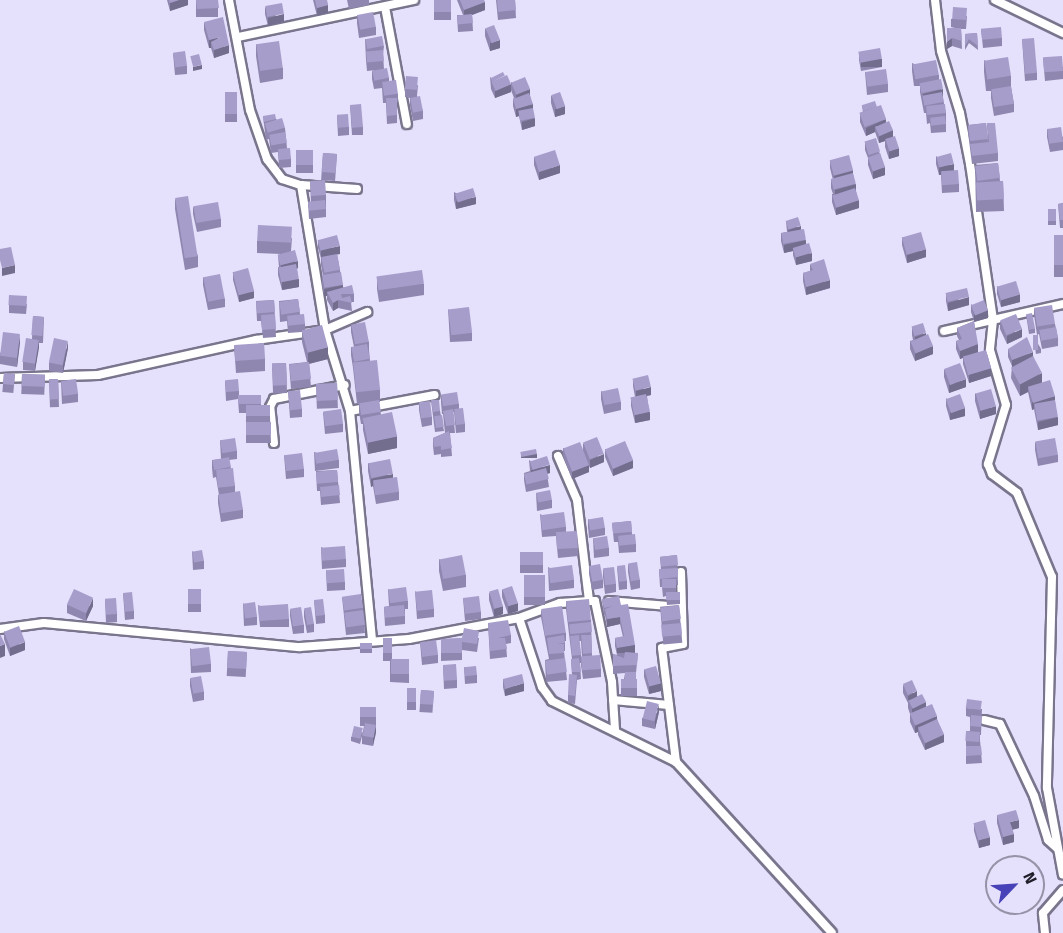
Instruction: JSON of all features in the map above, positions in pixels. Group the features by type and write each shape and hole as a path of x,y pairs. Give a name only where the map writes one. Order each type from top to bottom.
{"street":[{"path":"229,0 238,37 250,110 267,159 282,179 301,185 357,189"},
{"path":"238,37 414,0"},
{"path":"935,0 941,51 960,113 970,164 993,320 990,350 1006,405 988,454 989,468 1017,493 1048,567 1053,588 1046,752 1057,848 1063,875"},
{"path":"995,0 1063,33"},
{"path":"385,7 407,124"},
{"path":"301,185 326,330 345,385 350,411 372,641"},
{"path":"944,332 1063,304"},
{"path":"0,378 98,375 256,340 326,330 367,312"},
{"path":"274,443 270,407 274,399 345,385"},
{"path":"350,411 435,395"},
{"path":"558,456 577,500 592,601 613,700 615,730"},
{"path":"676,762 662,648 683,644 680,607 681,572"},
{"path":"0,629 44,623 300,646 409,639 519,618 560,603 592,601 680,607"},
{"path":"519,618 546,695 569,710 615,730 676,762 832,933"},
{"path":"613,700 669,705"},
{"path":"984,720 1000,724 1034,796 1048,840 1057,848"},
{"path":"1045,933 1043,913 1063,890"}],"building":[{"path":"196,0 218,0 219,8 197,9"},
{"path":"315,0 327,0 328,5 317,8"},
{"path":"434,0 451,0 451,12 434,12"},
{"path":"460,0 484,0 485,2 464,10"},
{"path":"497,0 515,0 516,10 498,12"},
{"path":"282,3 284,14 267,17 265,6"},
{"path":"953,7 967,8 966,20 952,19"},
{"path":"373,12 376,27 360,30 357,15"},
{"path":"472,14 473,23 458,25 457,16"},
{"path":"223,17 229,45 214,50 211,42 221,37 209,40 204,22"},
{"path":"494,25 500,40 492,43 486,28"},
{"path":"1001,27 1002,38 982,40 981,29"},
{"path":"947,28 961,28 962,41 952,38 947,42"},
{"path":"977,33 978,46 969,39 965,46 965,34"},
{"path":"382,36 384,46 367,49 365,39"},
{"path":"1034,38 1037,73 1025,74 1022,39"},
{"path":"279,41 283,68 260,71 256,44"},
{"path":"880,48 882,59 860,63 858,52"},
{"path":"383,50 384,61 367,62 366,51"},
{"path":"185,51 187,66 175,68 173,53"},
{"path":"199,54 202,65 193,67 190,56"},
{"path":"1062,56 1063,71 1044,72 1043,57"},
{"path":"1008,57 1011,76 987,80 984,61"},
{"path":"936,60 939,75 915,79 912,65"},
{"path":"387,68 389,78 374,81 372,71"},
{"path":"886,69 888,84 867,87 865,72"},
{"path":"503,72 505,76 492,82 491,78"},
{"path":"507,75 511,84 496,91 491,82"},
{"path":"406,76 418,77 417,90 405,89"},
{"path":"525,77 530,89 516,95 511,83"},
{"path":"941,79 943,89 921,93 919,83"},
{"path":"396,80 398,94 384,96 382,82"},
{"path":"1011,86 1014,104 994,107 991,89"},
{"path":"225,92 237,92 237,114 225,114"},
{"path":"560,92 565,106 557,109 552,95"},
{"path":"942,92 944,102 924,106 922,96"},
{"path":"529,93 533,104 516,109 513,99"},
{"path":"420,96 423,111 413,113 410,98"},
{"path":"386,98 397,98 397,115 387,116"},
{"path":"875,101 877,107 864,111 862,105"},
{"path":"361,104 363,127 352,128 350,105"},
{"path":"945,104 946,113 927,115 926,106"},
{"path":"881,105 886,119 865,127 859,113"},
{"path":"533,108 535,118 520,121 518,111"},
{"path":"275,114 276,119 264,122 264,124 263,116"},
{"path":"348,114 349,127 338,128 337,115"},
{"path":"945,116 946,124 931,126 930,118"},
{"path":"282,118 285,128 268,133 265,123"},
{"path":"889,121 893,130 879,136 875,127"},
{"path":"986,123 988,139 970,141 968,125"},
{"path":"987,123 995,123 998,153 972,156 970,144 989,142"},
{"path":"1061,127 1063,142 1049,144 1047,129"},
{"path":"285,132 287,143 271,146 269,135"},
{"path":"895,136 899,148 890,151 885,139"},
{"path":"876,138 880,151 869,155 865,142"},
{"path":"290,148 291,159 279,160 278,149"},
{"path":"296,150 313,150 313,165 296,165"},
{"path":"555,150 560,165 539,172 534,157"},
{"path":"323,153 337,154 336,173 322,172"},
{"path":"880,153 885,167 873,172 868,157"},
{"path":"951,153 954,164 939,168 937,157"},
{"path":"849,155 853,170 834,176 830,160"},
{"path":"998,163 1000,178 977,181 975,166"},
{"path":"958,170 959,184 942,185 941,171"},
{"path":"853,173 856,184 834,190 831,179"},
{"path":"325,180 326,195 311,196 310,181"},
{"path":"1003,181 1004,199 977,200 976,182"},
{"path":"473,188 476,197 458,202 455,194"},
{"path":"855,188 859,200 836,208 832,195"},
{"path":"188,196 198,256 185,258 175,198"},
{"path":"325,200 326,209 309,211 308,202"},
{"path":"218,202 221,219 196,223 193,206"},
{"path":"1063,203 1063,220 1060,220 1058,204"},
{"path":"1048,209 1056,209 1056,221 1048,221"},
{"path":"798,217 801,226 788,230 786,221"},
{"path":"258,225 292,227 291,243 257,241"},
{"path":"804,229 806,240 783,244 781,233"},
{"path":"921,232 926,249 907,255 902,238"},
{"path":"337,235 340,246 321,251 318,240"},
{"path":"1054,235 1063,235 1063,265 1054,265"},
{"path":"809,243 812,253 796,258 793,248"},
{"path":"11,247 15,265 2,268 0,249"},
{"path":"295,250 298,261 280,265 278,255"},
{"path":"337,254 340,270 324,273 321,257"},
{"path":"824,259 830,280 806,287 803,273 813,270 810,264"},
{"path":"296,264 299,279 281,282 278,267"},
{"path":"248,268 254,291 239,295 233,272"},
{"path":"422,270 424,284 378,290 376,276"},
{"path":"341,272 343,285 324,288 322,275"},
{"path":"220,274 225,299 208,302 203,277"},
{"path":"1016,281 1020,294 1001,300 997,287"},
{"path":"352,285 354,294 341,294 342,298 350,296 352,303 338,300 333,303 327,292"},
{"path":"967,288 969,297 948,302 946,293"},
{"path":"9,295 27,296 26,306 8,305"},
{"path":"298,299 300,312 281,315 279,302"},
{"path":"274,300 275,312 257,314 256,302"},
{"path":"984,300 988,310 975,315 971,305"},
{"path":"1052,305 1055,324 1037,327 1034,308"},
{"path":"469,307 472,333 451,335 448,310"},
{"path":"1032,313 1035,329 1029,330 1026,314"},
{"path":"275,314 276,329 262,330 261,315"},
{"path":"304,314 305,324 288,326 287,316"},
{"path":"1016,314 1022,329 1006,335 1000,320"},
{"path":"33,316 44,317 42,336 31,335"},
{"path":"974,321 978,344 960,351 956,341 962,339 957,328"},
{"path":"365,322 369,342 355,344 351,325"},
{"path":"923,323 926,333 914,336 912,327"},
{"path":"322,325 328,347 308,353 302,330"},
{"path":"1056,327 1058,338 1041,341 1039,330"},
{"path":"3,332 20,334 17,358 0,356"},
{"path":"928,334 933,346 916,353 911,341"},
{"path":"1033,335 1038,335 1038,350 1033,350"},
{"path":"1027,337 1033,352 1012,360 1008,349"},
{"path":"26,338 39,340 35,364 22,362"},
{"path":"54,338 68,341 62,365 49,362"},
{"path":"264,343 265,359 235,361 234,345"},
{"path":"367,344 370,359 354,362 351,347"},
{"path":"986,350 991,368 968,375 963,357"},
{"path":"1033,356 1042,373 1020,385 1011,368"},
{"path":"377,360 380,390 356,392 353,363"},
{"path":"309,362 311,379 291,381 289,364"},
{"path":"286,363 287,385 273,386 272,364"},
{"path":"960,363 966,379 950,385 944,369"},
{"path":"4,373 15,374 14,385 3,384"},
{"path":"22,374 45,375 45,387 22,386"},
{"path":"648,375 651,387 635,391 632,379"},
{"path":"49,379 58,379 59,399 50,399"},
{"path":"76,379 78,394 63,396 61,381"},
{"path":"238,379 239,391 226,392 225,380"},
{"path":"1050,380 1055,396 1033,403 1028,387"},
{"path":"337,383 338,400 317,401 316,384"},
{"path":"618,388 621,402 604,405 601,392"},
{"path":"991,389 996,406 981,411 976,393"},
{"path":"300,390 302,409 290,410 288,391"},
{"path":"457,392 459,404 443,406 441,395"},
{"path":"646,394 650,412 634,415 630,398"},
{"path":"960,394 965,408 951,413 946,399"},
{"path":"238,395 261,395 261,404 238,404"},
{"path":"379,400 381,412 361,415 359,403"},
{"path":"431,400 439,400 440,411 433,412"},
{"path":"1055,400 1058,417 1037,420 1034,404"},
{"path":"430,401 432,417 421,418 419,402"},
{"path":"246,405 270,405 270,416 246,416"},
{"path":"463,408 465,424 456,425 454,409"},
{"path":"341,409 343,424 325,426 323,412"},
{"path":"453,409 455,425 446,426 443,411"},
{"path":"392,412 397,436 368,443 363,418"},
{"path":"442,415 444,427 436,428 434,416"},
{"path":"246,422 271,422 271,435 246,435"},
{"path":"449,431 452,448 441,450 441,446 434,447 433,438"},
{"path":"597,437 604,454 590,459 583,443"},
{"path":"235,438 237,451 222,453 220,440"},
{"path":"1055,438 1058,455 1038,458 1035,441"},
{"path":"625,441 633,460 613,469 605,450"},
{"path":"580,442 589,465 572,472 563,448"},
{"path":"337,449 339,460 316,464 314,453"},
{"path":"536,449 537,454 521,457 520,452"},
{"path":"302,453 304,469 286,471 284,455"},
{"path":"547,456 550,465 533,470 530,462"},
{"path":"229,457 231,467 214,470 212,460"},
{"path":"390,459 393,474 371,478 368,463"},
{"path":"233,468 235,486 218,488 216,470"},
{"path":"546,468 549,479 527,485 524,474"},
{"path":"337,470 338,482 317,484 316,472"},
{"path":"397,477 399,492 375,495 373,480"},
{"path":"339,485 340,495 321,497 320,487"},
{"path":"550,490 552,500 538,502 536,493"},
{"path":"240,491 243,510 221,513 218,494"},
{"path":"564,512 566,527 542,530 540,515"},
{"path":"603,517 605,528 590,530 588,520"},
{"path":"631,521 632,532 613,534 612,523"},
{"path":"577,531 578,548 557,549 556,532"},
{"path":"635,534 636,544 619,546 618,536"},
{"path":"607,536 609,548 595,550 593,538"},
{"path":"345,546 346,559 322,561 321,548"},
{"path":"202,550 204,561 194,563 192,552"},
{"path":"520,552 543,552 543,565 520,565"},
{"path":"462,555 466,575 443,579 439,559"},
{"path":"677,555 678,565 661,567 660,557"},
{"path":"637,562 640,580 631,581 628,563"},
{"path":"600,564 603,580 592,582 589,566"},
{"path":"572,565 574,580 550,583 548,568"},
{"path":"625,565 627,581 619,582 617,566"},
{"path":"614,567 616,584 605,585 603,568"},
{"path":"678,568 678,577 660,579 659,569"},
{"path":"344,569 345,582 327,583 326,570"},
{"path":"524,575 545,575 545,597 524,597"},
{"path":"662,579 676,579 676,588 662,588"},
{"path":"512,586 518,603 508,606 503,589"},
{"path":"406,587 408,601 390,603 388,590"},
{"path":"74,589 93,598 86,613 67,604"},
{"path":"188,589 201,589 201,604 188,604"},
{"path":"498,589 503,606 494,609 489,591"},
{"path":"432,590 434,609 417,611 415,592"},
{"path":"132,592 134,611 125,612 123,593"},
{"path":"666,592 680,592 680,600 666,600"},
{"path":"361,594 363,608 344,611 342,597"},
{"path":"479,596 481,612 465,614 463,598"},
{"path":"619,596 621,605 628,604 635,645 617,648 615,638 624,636 620,617 607,619 605,609 613,606 604,608 602,599"},
{"path":"116,598 117,614 106,615 105,599"},
{"path":"323,599 325,615 316,616 314,600"},
{"path":"589,599 591,620 568,622 566,601"},
{"path":"255,602 257,617 245,619 243,604"},
{"path":"288,604 289,619 259,621 258,606"},
{"path":"404,605 405,616 385,618 384,607"},
{"path":"679,605 681,619 662,622 660,608"},
{"path":"562,606 566,633 545,636 541,609"},
{"path":"301,607 304,625 293,626 290,609"},
{"path":"311,607 314,624 307,625 304,608"},
{"path":"363,610 365,625 346,627 344,613"},
{"path":"508,620 511,635 498,638 505,638 507,649 490,651 488,623"},
{"path":"591,622 592,632 570,634 569,624"},
{"path":"681,623 682,635 662,637 661,625"},
{"path":"19,626 25,642 10,648 4,632"},
{"path":"464,628 479,631 477,644 462,642 462,653 441,653 441,639 462,638"},
{"path":"0,634 5,644 0,646"},
{"path":"564,635 565,643 557,644 564,644 564,653 549,654 547,638"},
{"path":"579,635 581,655 572,656 570,636"},
{"path":"581,635 591,635 592,653 583,654"},
{"path":"383,638 392,638 392,653 383,653"},
{"path":"436,640 438,655 422,657 420,642"},
{"path":"360,643 372,643 372,649 360,649"},
{"path":"209,647 211,664 192,666 190,649"},
{"path":"228,651 247,652 246,669 227,668"},
{"path":"625,652 638,653 637,665 613,666 613,654 624,658"},
{"path":"600,655 601,669 582,670 581,656"},
{"path":"565,658 567,672 547,675 545,661"},
{"path":"579,658 581,672 572,672 571,659"},
{"path":"391,659 409,659 409,674 391,674"},
{"path":"456,664 457,680 444,681 443,665"},
{"path":"476,666 477,675 465,676 464,667"},
{"path":"656,666 661,683 649,687 644,669"},
{"path":"625,672 636,672 636,679 625,679"},
{"path":"522,674 524,683 505,689 503,679"},
{"path":"569,674 577,675 575,696 568,695"},
{"path":"201,676 204,692 193,694 190,678"},
{"path":"621,679 637,679 637,688 621,688"},
{"path":"912,680 917,691 908,695 903,684"},
{"path":"407,688 416,688 416,702 407,702"},
{"path":"421,690 434,691 433,705 420,704"},
{"path":"922,694 926,702 913,709 909,701"},
{"path":"967,699 982,701 981,710 966,708"},
{"path":"647,701 659,704 654,721 643,718"},
{"path":"932,704 937,716 915,725 910,713"},
{"path":"360,707 376,707 376,717 360,717"},
{"path":"971,715 982,716 981,727 970,726"},
{"path":"937,719 944,734 925,743 918,728"},
{"path":"365,723 376,725 374,738 363,736"},
{"path":"354,726 363,728 360,739 352,737"},
{"path":"966,731 980,732 979,742 965,741"},
{"path":"966,746 981,746 982,755 966,756"},
{"path":"1016,810 1019,820 1010,822 1014,834 1003,837 997,815"},
{"path":"985,820 990,837 978,841 973,823"}]}
